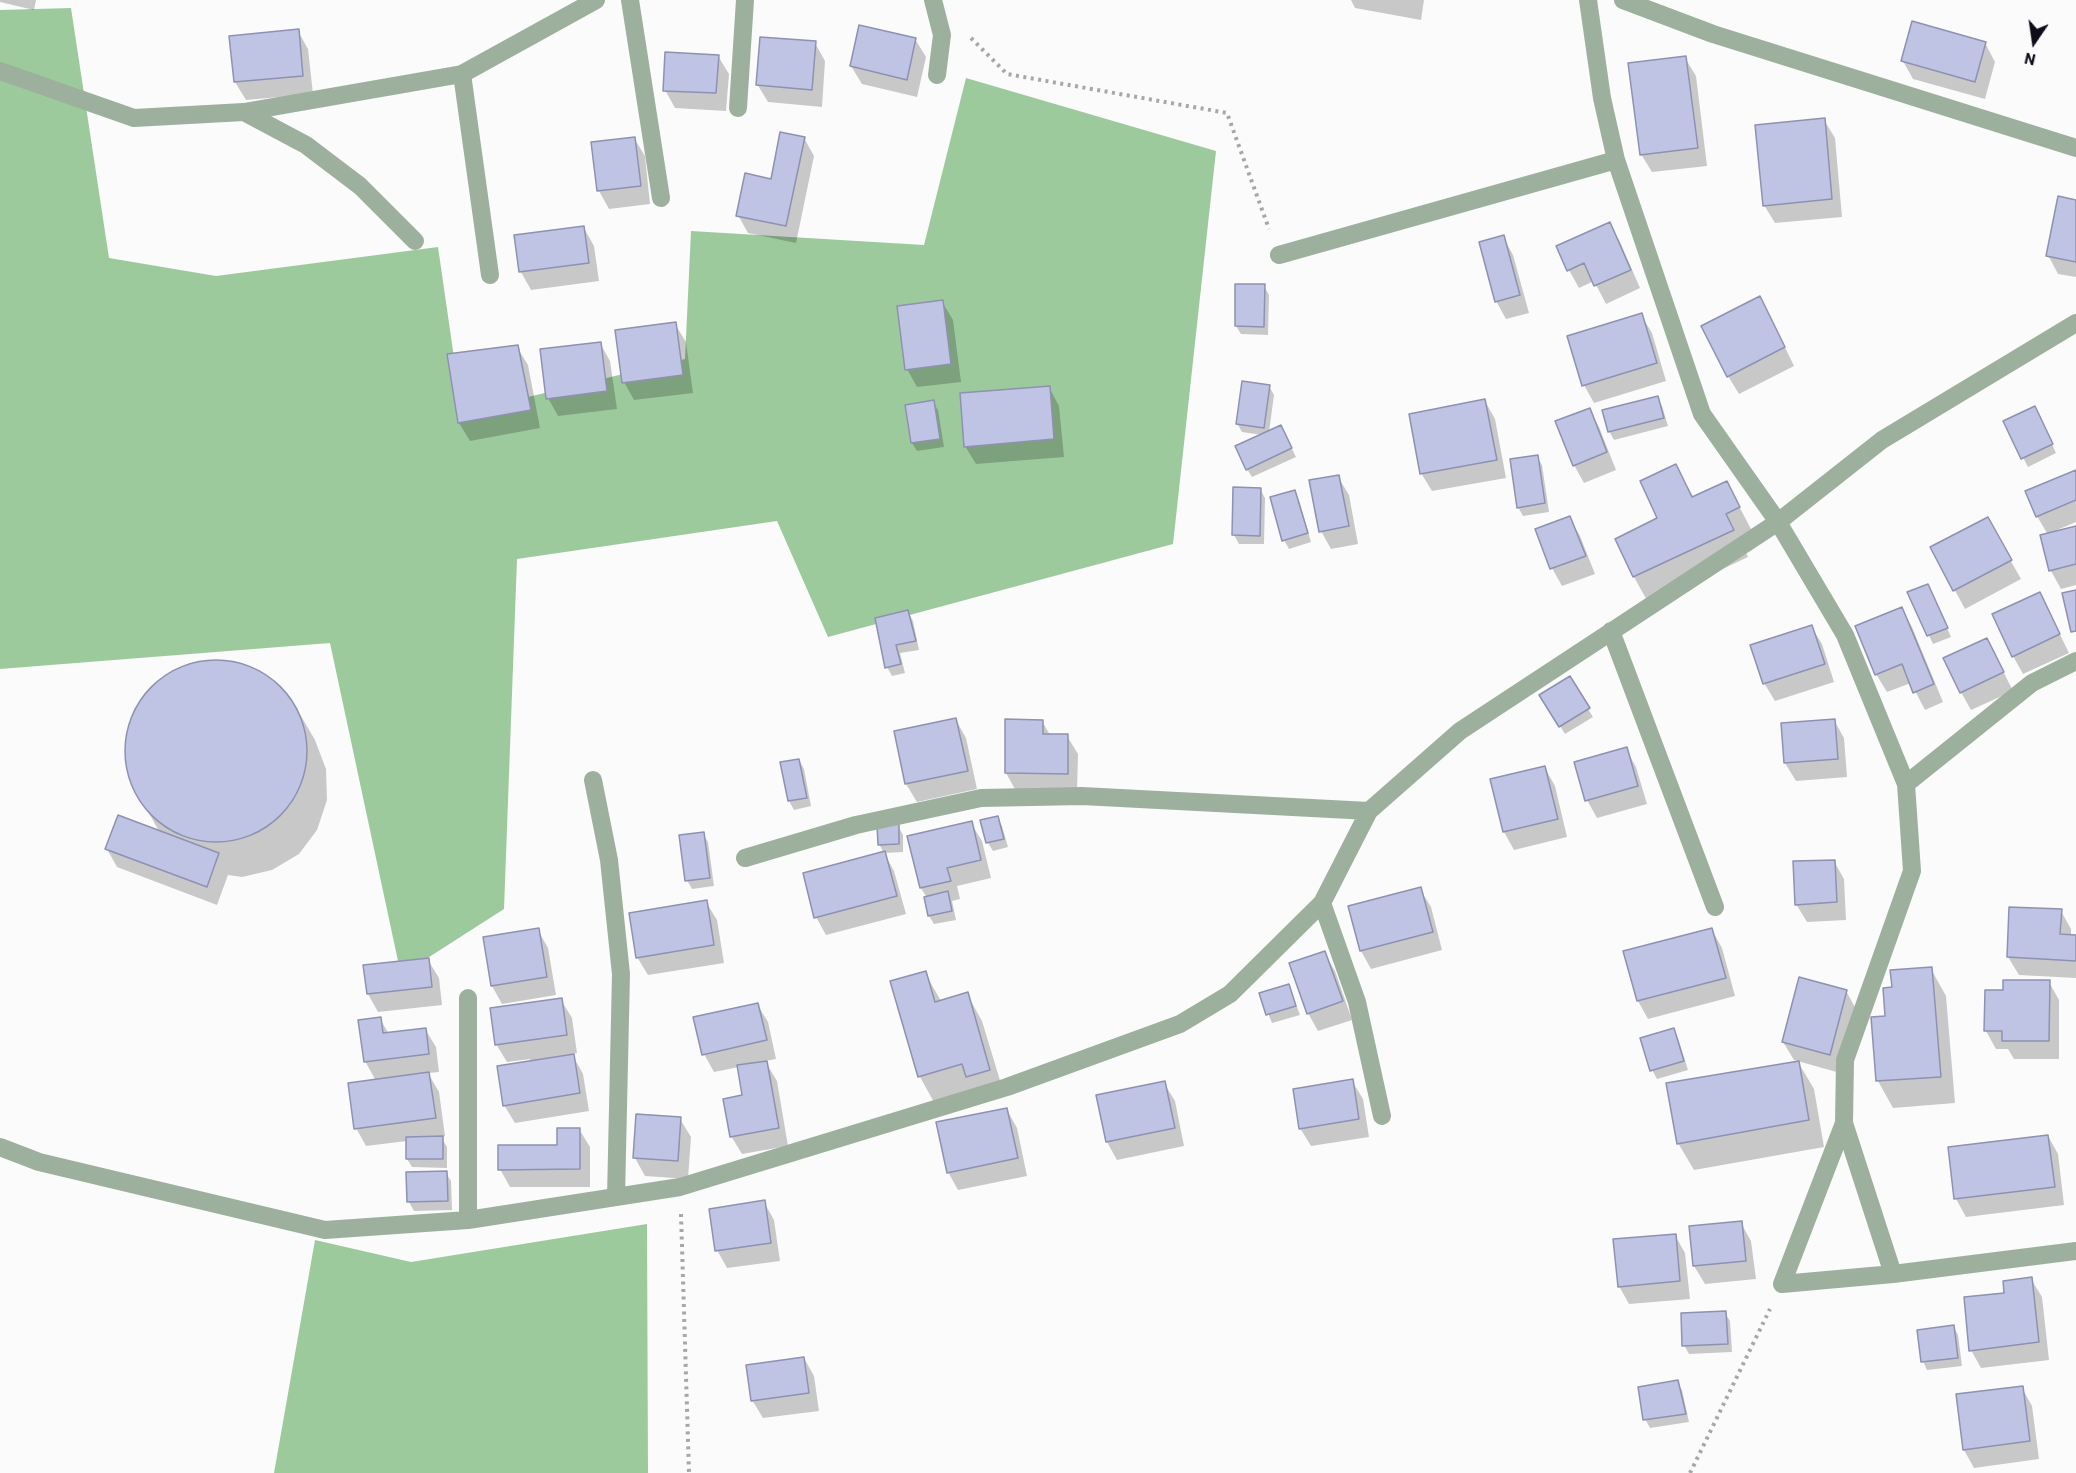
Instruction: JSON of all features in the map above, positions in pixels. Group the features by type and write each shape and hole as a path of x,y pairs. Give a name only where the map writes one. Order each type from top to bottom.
{"street":[{"path":"0,71 134,118 244,112 462,74 596,0"},
{"path":"630,0 661,198"},
{"path":"738,108 745,0"},
{"path":"933,0 942,35 937,75"},
{"path":"1588,0 1602,98 1616,160 1702,414 1778,522 1845,635 1906,784 1912,871 1845,1060 1844,1123 1893,1274"},
{"path":"1623,0 1713,34 2076,148"},
{"path":"462,74 490,275"},
{"path":"244,112 306,145 351,179 415,241"},
{"path":"1279,255 1616,160"},
{"path":"0,1148 39,1162 325,1230 468,1220 680,1187 1007,1087 1180,1024 1230,994 1322,903 1369,811 1460,731 1778,522 1882,440 2076,323"},
{"path":"1611,631 1715,907"},
{"path":"1906,784 2032,683 2076,661"},
{"path":"593,780 609,860 621,974 616,1197"},
{"path":"745,858 856,825 981,798 1082,796 1369,811"},
{"path":"1322,903 1357,1002 1382,1116"},
{"path":"468,998 468,1220"},
{"path":"1844,1123 1782,1284 1893,1274 2076,1251"}],"path":[{"path":"966,33 1007,74 1227,113 1279,255"},
{"path":"680,1187 689,1473"},
{"path":"1690,1473 1782,1284"}],"green space":[{"path":"71,8 109,258 216,276 438,247 462,413 685,359 691,231 924,245 966,78 1216,151 1173,544 828,637 777,521 517,559 504,909 401,975 330,643 0,669 0,10"},
{"path":"647,1224 648,1473 274,1473 315,1240 411,1262"}],"building":[{"path":"1912,21 1986,42 1975,82 1901,61"},
{"path":"859,25 916,38 907,80 850,66"},
{"path":"299,29 303,76 234,82 229,36"},
{"path":"760,37 816,41 812,90 756,85"},
{"path":"665,52 719,55 716,93 663,91"},
{"path":"1686,56 1698,148 1640,155 1628,63"},
{"path":"1825,118 1832,199 1763,206 1755,125"},
{"path":"780,132 805,137 786,226 736,216 745,173 771,179"},
{"path":"635,137 641,186 597,191 591,142"},
{"path":"2058,196 2076,200 2076,262 2046,256"},
{"path":"1610,222 1631,270 1594,286 1584,263 1567,271 1556,246"},
{"path":"584,226 589,263 519,272 514,235"},
{"path":"1504,235 1520,295 1495,302 1479,242"},
{"path":"1235,284 1265,284 1264,327 1235,326"},
{"path":"1760,296 1785,347 1727,377 1701,326"},
{"path":"943,300 951,364 905,370 897,306"},
{"path":"1642,313 1657,363 1582,386 1567,336"},
{"path":"676,322 683,375 622,383 615,330"},
{"path":"601,342 607,391 546,399 540,349"},
{"path":"518,345 531,410 458,423 447,354"},
{"path":"1242,381 1270,385 1264,428 1236,424"},
{"path":"1050,386 1054,439 964,447 960,393"},
{"path":"1658,396 1664,418 1608,432 1602,410"},
{"path":"1485,399 1497,460 1420,474 1409,414"},
{"path":"934,400 940,439 911,443 905,405"},
{"path":"2035,406 2053,444 2021,459 2003,421"},
{"path":"1590,408 1607,452 1573,466 1555,421"},
{"path":"1281,425 1292,448 1246,470 1235,446"},
{"path":"1538,455 1545,503 1517,508 1510,459"},
{"path":"1676,464 1692,497 1727,481 1740,507 1726,514 1734,530 1633,577 1615,539 1657,518 1640,481"},
{"path":"2076,470 2076,500 2036,517 2025,491"},
{"path":"1339,475 1349,526 1319,532 1309,480"},
{"path":"1233,487 1261,488 1260,536 1232,535"},
{"path":"1295,490 1308,533 1282,541 1270,497"},
{"path":"1570,516 1586,556 1550,569 1535,529"},
{"path":"1988,517 2012,560 1953,591 1930,547"},
{"path":"2076,526 2076,564 2049,571 2040,535"},
{"path":"1928,584 1948,628 1927,636 1907,592"},
{"path":"2076,590 2076,631 2071,632 2062,593"},
{"path":"2040,592 2060,634 2012,657 1992,614"},
{"path":"1902,607 1934,684 1913,693 1902,664 1875,675 1855,626"},
{"path":"908,610 916,641 896,645 901,664 885,668 875,618"},
{"path":"1812,625 1825,664 1763,684 1750,645"},
{"path":"1987,638 2004,672 1960,693 1943,658"},
{"path":"216,660 251,667 267,675 280,687 292,700 300,716 307,751 300,786 292,802 280,815 267,827 251,835 216,842 181,835 165,827 152,815 140,802 132,786 125,751 132,716 140,700 152,687 165,675 181,667"},
{"path":"1570,676 1590,708 1559,727 1539,695"},
{"path":"956,718 968,771 905,784 894,731"},
{"path":"1005,719 1043,720 1043,734 1068,734 1068,774 1005,773"},
{"path":"1835,719 1838,759 1784,763 1781,723"},
{"path":"1627,747 1638,786 1585,801 1574,762"},
{"path":"799,759 807,798 788,801 780,762"},
{"path":"1545,766 1558,819 1503,832 1490,779"},
{"path":"118,815 219,853 207,887 105,849"},
{"path":"998,816 1004,839 986,843 980,820"},
{"path":"972,821 981,860 947,868 951,881 920,888 907,836"},
{"path":"899,824 899,844 878,845 877,825"},
{"path":"704,832 710,878 685,881 679,835"},
{"path":"885,851 897,896 814,918 803,873"},
{"path":"1835,860 1837,902 1795,905 1793,861"},
{"path":"1421,887 1433,932 1360,951 1348,906"},
{"path":"948,891 952,911 928,916 924,897"},
{"path":"707,900 714,945 636,958 629,913"},
{"path":"2009,907 2062,909 2060,934 2076,935 2076,961 2007,957"},
{"path":"539,928 547,977 491,986 483,937"},
{"path":"1712,928 1726,978 1637,1001 1623,951"},
{"path":"1325,951 1343,1001 1307,1014 1289,963"},
{"path":"429,958 432,987 367,994 363,965"},
{"path":"1932,967 1941,1077 1876,1081 1871,1017 1885,1016 1883,988 1892,987 1890,970"},
{"path":"926,971 935,1002 968,992 990,1070 966,1077 962,1064 918,1077 890,981"},
{"path":"1799,977 1847,990 1830,1055 1782,1042"},
{"path":"2003,980 2050,980 2049,1041 2002,1041 2002,1031 1984,1031 1985,990 2003,990"},
{"path":"1289,984 1296,1006 1266,1015 1259,993"},
{"path":"562,998 567,1035 495,1045 490,1008"},
{"path":"758,1003 767,1040 702,1055 693,1017"},
{"path":"381,1017 383,1033 426,1028 429,1054 364,1062 358,1020"},
{"path":"1674,1028 1684,1061 1650,1071 1640,1038"},
{"path":"574,1054 580,1093 503,1106 497,1066"},
{"path":"767,1061 779,1128 730,1137 723,1099 742,1095 737,1065"},
{"path":"1799,1061 1809,1120 1677,1144 1666,1083"},
{"path":"429,1072 436,1118 354,1129 348,1083"},
{"path":"1353,1079 1359,1119 1299,1129 1293,1089"},
{"path":"1165,1081 1175,1128 1106,1142 1096,1095"},
{"path":"1007,1108 1018,1158 947,1173 936,1122"},
{"path":"636,1114 681,1117 678,1161 633,1158"},
{"path":"557,1128 580,1128 580,1169 498,1170 498,1145 557,1145"},
{"path":"2048,1135 2055,1187 1954,1199 1948,1147"},
{"path":"443,1136 443,1159 406,1159 406,1137"},
{"path":"447,1171 448,1201 407,1202 406,1172"},
{"path":"765,1200 771,1243 715,1251 709,1209"},
{"path":"1742,1221 1746,1261 1693,1266 1689,1226"},
{"path":"1676,1234 1680,1281 1618,1287 1613,1239"},
{"path":"2032,1277 2039,1342 1969,1351 1964,1297 2004,1293 2003,1281"},
{"path":"1726,1311 1728,1344 1682,1346 1681,1313"},
{"path":"1954,1325 1958,1358 1921,1362 1917,1330"},
{"path":"804,1357 809,1393 751,1401 746,1365"},
{"path":"1678,1380 1686,1414 1643,1420 1638,1387"},
{"path":"2023,1386 2030,1441 1963,1450 1956,1394"}]}
